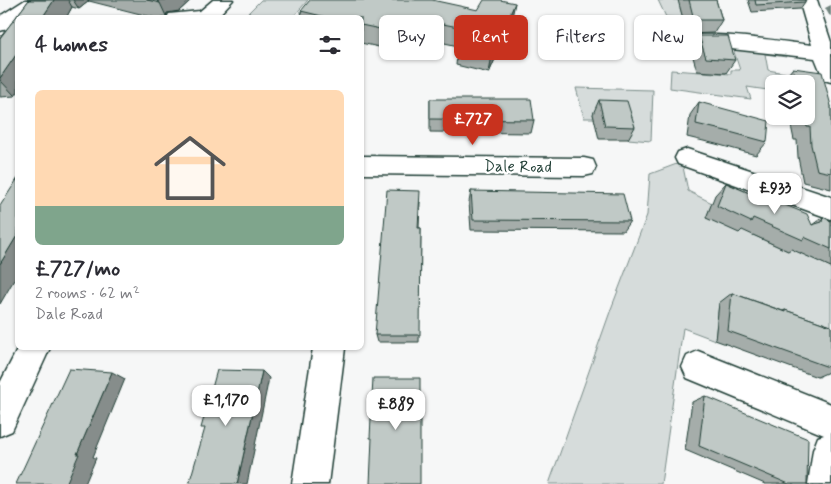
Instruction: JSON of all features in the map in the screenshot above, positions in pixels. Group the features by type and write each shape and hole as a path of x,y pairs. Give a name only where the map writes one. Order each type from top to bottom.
{"street":[{"path":"15,15 38,0"},
{"path":"207,15 224,0"},
{"path":"808,0 831,75"},
{"path":"0,25 15,15"},
{"path":"702,42 722,42 823,52"},
{"path":"687,158 831,208"},
{"name":"Dale Road","path":"364,165 584,167"},
{"path":"0,419 33,350"},
{"path":"310,484 329,350"},
{"path":"698,367 831,421"},
{"path":"826,484 831,450"}],"shaded area":[{"path":"261,0 308,0 295,15 247,14"},
{"path":"658,0 716,0 718,15 680,8 682,15 665,15"},
{"path":"737,48 785,55 786,57 765,54 768,70 785,73 786,75 765,75 765,90 747,87 751,99 670,88 671,70 731,74 731,70 740,70 734,52"},
{"path":"576,88 653,90 651,141 628,139 593,114 594,118 584,118"},
{"path":"682,162 688,191 712,203 706,218 743,222 753,235 788,251 792,238 801,253 831,267 831,327 820,377 817,377 719,303 715,340 683,328 661,484 549,484 611,309 647,215 650,174"}],"building":[{"path":"29,0 54,0 44,15 18,15"},
{"path":"310,0 432,0 478,10 484,0 500,0 515,3 510,15 454,15 454,26 444,24 444,15 379,15 379,29 364,26 364,15 318,15 301,11"},
{"path":"689,0 716,0 722,20 702,20 702,15 693,15"},
{"path":"755,0 805,0 805,2 756,5"},
{"path":"15,18 15,56 0,78 0,38"},
{"path":"702,36 728,36 735,60 706,58 702,45"},
{"path":"793,68 822,72 831,106 831,173 817,170 811,145 810,127 806,125 815,125 815,75 795,75"},
{"path":"430,99 531,99 534,120 430,119"},
{"path":"599,100 627,101 635,127 605,126"},
{"path":"699,102 765,120 765,125 769,125 767,142 726,131 696,124"},
{"path":"15,183 15,239 0,264 0,206"},
{"path":"726,183 772,203 773,200 807,214 812,225 822,222 823,217 831,221 831,249 804,237 803,240 753,218 751,222 717,206"},
{"path":"387,190 420,191 418,228 421,228 420,335 375,335"},
{"path":"471,191 623,194 630,221 473,220"},
{"path":"732,293 831,326 831,368 728,331"},
{"path":"69,369 112,372 66,484 16,484"},
{"path":"217,370 262,371 237,484 189,484 205,428 201,428"},
{"path":"373,378 420,378 420,484 370,484"},
{"path":"705,396 808,439 807,484 789,484 699,446"}],"waterway":[{"path":"831,7 828,8 831,14"}]}
